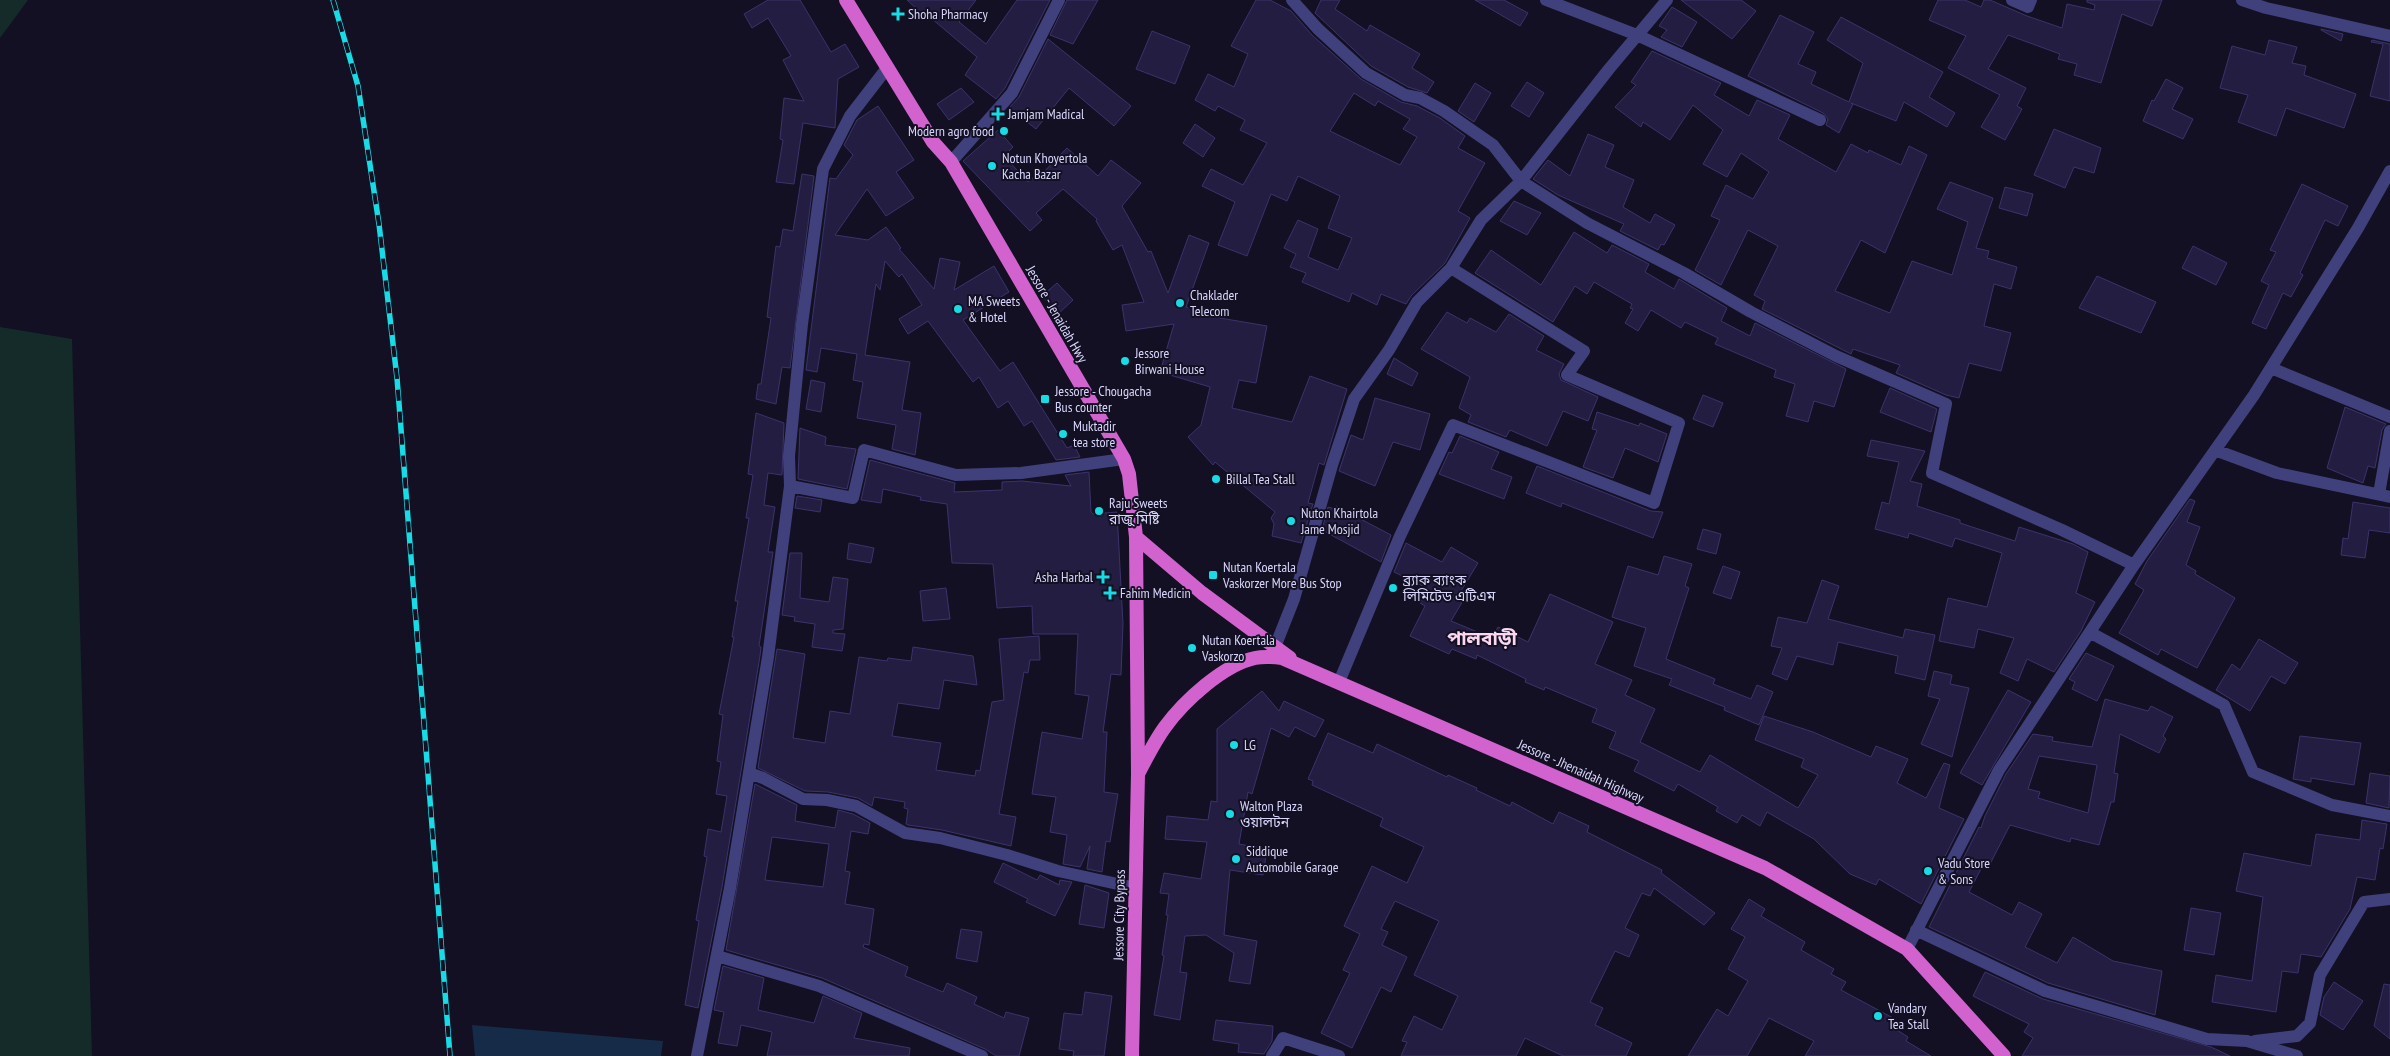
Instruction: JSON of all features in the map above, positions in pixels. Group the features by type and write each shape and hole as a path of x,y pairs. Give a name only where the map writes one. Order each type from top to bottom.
{"highway":[{"name":"Jessore - Jenaidah Hwy","path":"846,0 933,142 951,162 1124,459 1128,474 1136,537"},
{"path":"1136,537 1202,593 1294,662"},
{"name":"Jessore City Bypass","path":"1132,1056 1138,774 1136,537"},
{"name":"Jessore - Jhenaidah Highway","path":"1138,774 1164,728 1174,716 1218,677 1232,667 1256,658 1282,658 1765,868 1907,949 2004,1056"}],"street":[{"path":"951,162 1012,93 1059,0"},
{"path":"1292,0 1318,29 1366,73 1405,95 1420,98 1444,111 1493,145 1521,180 1587,223 1684,273 1751,312 1836,356 1946,404 1932,473 2062,530 2134,565"},
{"path":"1546,0 1638,35 1820,120"},
{"path":"1274,647 1294,599 1332,465 1354,399 1389,350 1417,302 1451,268 1481,220 1521,180 1667,0"},
{"path":"2012,0 2028,7 2031,0"},
{"path":"2242,0 2266,8 2390,36"},
{"path":"697,1056 717,956 768,657 790,486 789,456 802,324 823,169 850,116 887,68"},
{"path":"1907,949 1999,770 2134,565 2271,368 2358,228 2390,171"},
{"path":"1339,682 1400,536 1453,425 1654,503 1678,423 1567,376 1584,351 1451,268"},
{"path":"2271,368 2390,417"},
{"path":"2215,450 2277,473 2384,495 2390,431"},
{"path":"790,486 853,498 864,450 956,475 1020,473 1124,459"},
{"path":"2091,633 2224,705 2253,772 2332,805 2390,816"},
{"path":"749,774 763,778 803,799 827,800 856,806 905,833 940,838 1007,855 1058,871 1136,888"},
{"path":"1916,930 2045,991 2207,1039 2248,1041 2297,1036 2310,1023 2320,975 2364,902 2390,899"},
{"path":"717,956 819,986 982,1056"},
{"path":"1272,1056 1283,1038 1339,1056"},
{"path":"2248,1041 2296,1056"}],"green space":[{"path":"0,0 28,0 0,38"},
{"path":"0,327 72,339 92,1056 0,1056"}],"water":[{"path":"472,1025 663,1041 661,1056 475,1056"}],"building":[{"path":"768,0 800,0 831,52 845,44 859,67 838,79 835,128 803,123 794,184 776,182 783,140 780,139 784,98 804,101 783,60 791,56 768,18 752,28 744,14"},
{"path":"907,0 976,0 959,22 986,44 1017,0 1050,0 1005,88 996,99 965,75 977,57 931,18 929,20"},
{"path":"1067,0 1098,0 1073,44 1050,35"},
{"path":"1256,0 1270,0 1291,11 1312,35 1361,79 1401,102 1417,106 1440,118 1465,136 1458,148 1485,163 1458,211 1470,218 1445,263 1411,296 1406,304 1381,294 1377,305 1352,293 1349,302 1302,282 1306,273 1290,267 1296,254 1284,248 1298,220 1318,229 1308,257 1338,270 1352,238 1328,228 1340,196 1298,176 1287,201 1271,194 1247,256 1218,245 1235,202 1202,186 1211,169 1243,185 1267,143 1240,130 1245,120 1218,106 1215,111 1195,100 1208,74 1234,87 1248,54 1231,46","holes":["1354,93 1375,106 1378,101 1410,119 1403,129 1417,137 1400,165 1330,131"]},
{"path":"1321,0 1340,0 1335,9 1367,31 1370,25 1420,54 1412,68 1434,82 1427,93 1408,87 1371,66 1315,13"},
{"path":"1475,0 1504,0 1528,13 1520,26"},
{"path":"1681,0 1741,0 1756,11 1732,39"},
{"path":"1938,0 1965,0 1981,7 1984,0 1990,0 2027,16 2062,28 2067,4 2094,10 2095,5 2087,2 2087,0 2162,0 2152,26 2122,14 2101,83 2074,75 2077,64 2058,59 2060,54 2008,35 1988,69 2026,88 2017,106 2022,109 2005,140 1981,127 2000,95 1948,68 1966,36 1929,20"},
{"path":"1672,7 1697,22 1682,47 1661,37 1667,30 1659,26"},
{"path":"1780,15 1814,32 1798,64 1816,72 1811,84 1849,102 1863,63 1827,40 1841,17 1943,72 1929,97 1955,113 1947,127 1904,102 1896,121 1851,103 1853,104 1839,133 1826,125 1828,119 1823,113 1748,76"},
{"path":"2321,30 2343,34 2341,41"},
{"path":"1152,31 1190,46 1175,84 1136,69"},
{"path":"1048,39 1131,106 1114,126 1069,88 1036,129 1009,108 1019,97"},
{"path":"2269,40 2297,47 2292,63 2306,66 2304,75 2356,94 2344,128 2286,108 2276,136 2238,122 2248,95 2220,88 2232,46 2265,55"},
{"path":"2372,40 2390,44 2390,101 2370,96 2383,44 2371,42"},
{"path":"1652,51 1721,83 1714,95 1749,116 1757,100 1790,115 1778,139 1836,172 1851,144 1868,153 1869,150 1901,165 1909,146 1927,155 1885,253 1861,240 1835,291 1890,313 1912,261 1952,275 1968,222 1937,209 1950,182 1993,198 1976,248 1989,251 1987,258 2017,267 2011,289 1994,284 1984,326 2011,333 2001,371 1969,363 1959,398 1946,395 1896,373 1900,365 1853,349 1851,354 1762,309 1765,301 1754,295 1778,246 1748,230 1721,285 1695,270 1720,220 1711,216 1726,185 1753,199 1769,172 1741,153 1727,177 1703,164 1723,130 1693,105 1670,140 1643,122 1641,127 1615,107 1636,85 1631,82"},
{"path":"2166,79 2183,88 2172,109 2193,119 2183,139 2143,121 2152,100 2154,101"},
{"path":"1527,82 1544,93 1529,117 1511,106"},
{"path":"1475,83 1491,93 1474,122 1458,111"},
{"path":"961,88 974,102 949,120 937,104"},
{"path":"878,106 914,160 896,172 914,198 886,216 867,189 835,235 868,240 886,227 901,248 899,249 934,289 940,258 960,262 954,290 994,266 1009,292 963,320 1000,371 1013,362 1067,448 1074,445 1080,457 1056,460 1032,421 1024,426 1008,401 998,408 979,377 973,382 928,321 908,334 899,319 922,305 902,274 899,277 885,261 880,290 876,284 865,355 910,362 902,410 921,413 915,455 892,449 896,425 857,418 863,382 853,380 857,354 821,348 817,372 806,370 830,178 836,179 853,155 844,145 857,120"},
{"path":"1195,124 1215,138 1203,157 1183,143"},
{"path":"2054,129 2101,148 2094,173 2074,167 2065,188 2034,175"},
{"path":"998,130 1013,147 1004,156 1028,182 1036,175 1038,178 1067,148 1098,176 1111,160 1141,183 1122,206 1148,252 1151,251 1168,293 1189,235 1209,243 1186,307 1221,314 1220,318 1267,326 1256,383 1239,380 1232,408 1292,422 1310,376 1347,389 1324,465 1319,463 1308,503 1313,504 1301,543 1272,536 1274,524 1271,518 1275,512 1215,462 1213,465 1188,437 1201,425 1210,387 1160,372 1174,324 1126,331 1122,305 1144,302 1122,245 1113,250 1096,221 1097,219 1063,189 1036,213 1042,220 1030,231 963,161"},
{"path":"1588,134 1614,145 1605,167 1634,180 1623,207 1650,223 1655,214 1675,225 1664,245 1661,244 1658,250 1620,231 1624,224 1558,195 1533,179 1548,160 1570,176"},
{"path":"802,174 814,176 790,368 782,367 776,404 756,399 758,384 761,384 771,318 767,317 776,246 780,247 783,229 793,231"},
{"path":"2302,184 2348,206 2338,226 2325,220 2300,273 2303,275 2291,297 2283,293 2266,329 2252,323 2269,285 2261,281 2276,252 2270,250"},
{"path":"2005,187 2033,194 2027,216 1999,208"},
{"path":"1514,201 1541,213 1527,235 1500,221"},
{"path":"1574,232 1607,253 1612,245 1649,264 1645,272 1674,289 1679,279 1727,308 1721,321 1750,336 1755,323 1846,369 1834,407 1814,401 1808,422 1786,416 1795,384 1774,377 1776,370 1715,344 1718,338 1685,322 1681,328 1651,310 1638,331 1625,323 1633,309 1630,308 1632,304 1594,282 1587,294 1575,286 1553,322 1475,273 1491,250 1541,285"},
{"path":"2193,246 2227,263 2216,285 2182,268"},
{"path":"2097,276 2156,302 2141,333 2079,308"},
{"path":"1057,283 1073,300 1058,314 1042,296"},
{"path":"1447,312 1467,323 1470,318 1496,332 1509,314 1544,336 1536,350 1564,364 1559,374 1561,380 1598,397 1588,421 1563,411 1547,446 1510,430 1506,437 1468,422 1471,415 1459,408 1470,377 1421,349"},
{"path":"1394,358 1418,373 1412,386 1387,374"},
{"path":"811,380 825,383 821,412 806,409"},
{"path":"1890,388 1937,409 1931,432 1880,412"},
{"path":"1703,395 1723,403 1713,427 1693,419"},
{"path":"1375,398 1430,414 1420,450 1393,442 1375,486 1339,471 1351,435 1363,440"},
{"path":"2345,407 2386,424 2382,430 2375,468 2368,466 2363,483 2327,468"},
{"path":"1597,412 1639,426 1640,423 1667,434 1658,462 1625,448 1613,478 1583,467 1597,430 1592,429"},
{"path":"756,413 784,423 782,475 768,473 764,505 775,507 768,552 773,552 759,646 761,647 760,656 722,887 698,1008 685,1005 699,921 696,920 707,857 704,856 708,829 721,832 727,796 716,794 721,762 717,761 723,715 719,714 734,637 732,637 738,601 735,601 749,518 746,518 753,475 748,474"},
{"path":"800,428 826,437 825,445 856,449 847,489 798,479"},
{"path":"1460,436 1499,452 1491,469 1512,477 1504,499 1439,474 1449,452 1452,453"},
{"path":"1871,440 1925,451 1910,481 1922,484 1917,506 1960,520 1960,523 2015,541 2019,527 2073,544 2088,552 2076,593 2095,602 2081,631 2054,672 2027,659 2018,681 2000,673 2014,638 1978,629 1974,648 1939,641 1948,598 1987,607 2002,553 1955,538 1952,547 1909,533 1908,538 1875,529 1882,502 1889,504 1899,462 1867,456"},
{"path":"870,460 955,483 954,492 1002,490 1002,482 1022,481 1071,486 1065,475 1089,472 1091,512 1093,514 1117,512 1123,624 1121,675 1111,674 1103,732 1107,732 1104,792 1118,794 1110,842 1106,841 1102,872 1087,869 1090,846 1080,867 1063,864 1067,835 1050,832 1056,797 1032,794 1042,732 1082,739 1089,696 1075,694 1078,634 1033,634 1032,606 997,608 993,564 952,563 947,504 920,500 921,497 883,489 881,503 861,500"},
{"path":"1537,466 1651,511 1663,512 1653,538 1562,503 1561,507 1526,493"},
{"path":"797,496 822,500 820,512 795,508"},
{"path":"2190,499 2195,501 2187,522 2200,527 2186,565 2196,571 2195,574 2235,598 2197,668 2161,649 2158,655 2119,633 2144,590 2135,584 2147,561"},
{"path":"2353,502 2390,508 2390,533 2369,530 2365,558 2341,555 2343,538 2348,539"},
{"path":"1336,506 1391,535 1381,562 1322,530 1328,507 1335,509"},
{"path":"1703,529 1721,534 1716,554 1697,549"},
{"path":"849,543 874,548 871,563 847,559"},
{"path":"1406,543 1442,562 1451,547 1478,563 1458,596 1464,599 1451,621 1492,638 1498,627 1528,642 1550,594 1613,622 1595,664 1632,680 1625,695 1655,709 1640,742 1700,772 1710,755 1798,808 1818,775 1801,767 1804,759 1755,740 1764,716 1813,732 1871,757 1876,746 1908,759 1897,783 1926,798 1944,763 1950,765 1939,808 1964,819 1921,904 1879,879 1876,885 1850,874 1814,839 1767,812 1760,826 1742,815 1737,823 1716,811 1718,807 1678,784 1674,791 1634,771 1639,761 1609,748 1616,732 1592,722 1597,709 1545,687 1544,690 1525,682 1526,679 1477,655 1476,659 1452,649 1449,654 1410,636 1425,606 1420,603 1429,589 1394,572"},
{"path":"790,553 802,553 800,598 829,602 833,577 848,579 843,629 833,630 833,633 845,634 842,651 812,647 815,624 794,621 795,617 782,615"},
{"path":"1664,556 1692,564 1685,586 1689,588 1666,659 1715,679 1713,684 1751,699 1757,685 1773,692 1759,725 1724,710 1725,707 1669,685 1672,679 1634,666 1646,628 1612,617 1628,566 1658,575"},
{"path":"1723,566 1740,572 1731,599 1713,593"},
{"path":"1822,580 1839,586 1828,619 1903,638 1905,629 1935,635 1925,680 1895,673 1898,656 1838,642 1833,665 1797,656 1787,680 1772,674 1782,648 1771,646 1778,617 1807,623"},
{"path":"946,588 950,619 923,621 920,591"},
{"path":"1039,636 1040,660 1030,660 1028,673 1024,672 999,814 1016,817 1011,846 942,830 908,825 906,824 908,809 904,808 905,802 874,797 872,806 858,798 828,792 805,791 758,768 777,649 805,654 793,738 825,743 830,711 850,714 859,657 887,661 888,658 911,661 913,647 973,656 977,685 944,680 939,709 898,703 892,736 941,743 936,770 975,776 976,770 980,771 992,702 1004,700 999,639"},
{"path":"2259,639 2298,663 2285,684 2271,676 2250,711 2216,690 2232,664 2240,670"},
{"path":"2086,653 2114,666 2097,701 2072,689 2075,682 2069,679"},
{"path":"1934,671 1952,675 1950,684 1969,688 1952,757 1921,744 1940,699 1928,696"},
{"path":"2008,690 2031,702 1982,785 1960,773"},
{"path":"1262,691 1279,711 1284,701 1324,720 1315,737 1295,727 1289,737 1271,728 1252,794 1248,792 1239,844 1267,849 1263,875 1230,870 1224,935 1257,941 1250,984 1229,981 1234,953 1206,935 1185,936 1180,972 1187,973 1180,1020 1154,1015 1164,956 1162,955 1168,915 1166,915 1169,894 1160,893 1164,873 1201,879 1207,842 1165,839 1167,816 1208,820 1211,801 1217,802 1217,729"},
{"path":"2105,699 2148,711 2151,706 2173,717 2163,736 2166,739 2159,753 2120,734 2114,773 2118,774 2114,802 2111,802 2099,845 2071,838 2070,842 2010,825 1988,868 1983,865 1969,892 2012,915 2019,902 2042,914 2025,947 2057,963 2073,937 2113,961 2162,971 2155,1015 2048,983 1929,927 1979,827 1981,828 2006,774 2033,734 2053,737 2052,741 2092,747","holes":["2039,756 2097,765 2088,813 2038,798 2040,792 2028,789"]},
{"path":"1328,733 1373,753 1377,744 1447,777 1448,775 1477,788 1476,790 1510,806 1512,802 1553,824 1559,812 1589,826 1587,832 1662,870 1661,873 1715,913 1704,925 1654,888 1650,896 1642,893 1625,928 1639,935 1629,957 1615,951 1590,1002 1603,1008 1595,1025 1632,1043 1626,1056 1563,1056 1525,1038 1516,1056 1401,1056 1407,1042 1402,1041 1414,1016 1442,1030 1458,996 1414,975 1439,921 1395,901 1381,929 1388,932 1382,945 1407,957 1391,992 1381,987 1352,1048 1321,1033 1350,973 1343,970 1360,934 1344,926 1372,866 1407,883 1424,847 1380,826 1383,818 1312,785 1313,781 1308,779"},
{"path":"2300,736 2361,743 2354,785 2311,778 2311,782 2293,779"},
{"path":"2370,773 2390,776 2389,808 2366,803"},
{"path":"755,784 797,805 795,821 835,828 838,810 853,814 870,823 868,834 851,831 845,871 850,872 845,904 874,909 869,945 864,944 863,947 908,967 905,976 943,992 947,983 977,997 974,1004 1004,1018 1006,1012 1029,1018 1019,1056 996,1056 985,1049 822,978 726,950","holes":["772,837 829,844 823,887 765,880"]},
{"path":"2362,820 2387,824 2383,849 2380,848 2375,880 2357,877 2350,909 2321,957 2301,954 2298,973 2282,971 2276,1012 2212,1002 2216,975 2252,981 2263,897 2236,891 2244,853 2311,866 2316,834 2360,840"},
{"path":"1003,863 1037,880 1040,875 1059,885 1060,880 1072,882 1055,916 1026,902 1028,899 994,882"},
{"path":"1085,885 1109,893 1104,928 1079,924"},
{"path":"1749,899 1765,909 1761,916 1805,942 1801,950 1834,969 1831,974 1846,982 1841,990 1893,1018 1889,1025 1908,1037 1906,1041 1931,1056 1805,1056 1814,1041 1769,1018 1747,1056 1688,1056 1717,1009 1728,1016 1748,981 1728,969 1745,937 1731,929"},
{"path":"2191,908 2221,913 2214,955 2184,950"},
{"path":"961,929 982,932 977,962 956,958"},
{"path":"723,966 764,978 758,1010 814,1023 823,996 862,1013 854,1038 910,1048 909,1056 767,1056 772,1032 741,1025 737,1046 718,1043 724,1012 714,1010"},
{"path":"1985,972 2043,999 2211,1047 2230,1056 2022,1056 2033,1038 2024,1032 2029,1024 1973,996"},
{"path":"2334,982 2363,1001 2343,1030 2320,1015 2324,997"},
{"path":"2384,984 2390,985 2390,1039 2374,1026"},
{"path":"1085,992 1112,996 1104,1056 1073,1056 1074,1051 1059,1049 1064,1013 1082,1015"},
{"path":"1216,1020 1273,1026 1272,1041 1264,1054 1238,1052 1239,1044 1213,1040"}],"railway":[{"path":"333,0 358,86 379,224 397,378 450,1056"}],"place":[{"name":"Shoha Pharmacy","path":"898,14"},
{"name":"Jamjam Madical","path":"998,114"},
{"name":"Modern agro food","path":"1004,131"},
{"name":"Notun Khoyertola Kacha Bazar","path":"992,166"},
{"name":"Chaklader Telecom","path":"1180,303"},
{"name":"MA Sweets & Hotel","path":"958,309"},
{"name":"Jessore Birwani House","path":"1125,361"},
{"name":"Jessore - Chougacha Bus counter","path":"1045,399"},
{"name":"Muktadir tea store","path":"1063,434"},
{"name":"Billal Tea Stall","path":"1216,479"},
{"name":"Raju Sweets রাজু মিষ্টি","path":"1099,511"},
{"name":"Nuton Khairtola Jame Mosjid","path":"1291,521"},
{"name":"Nutan Koertala Vaskorzer More Bus Stop","path":"1213,575"},
{"name":"Asha Harbal","path":"1103,577"},
{"name":"ব্র্যাক ব্যাংক লিমিটেড এটিএম","path":"1393,588"},
{"name":"Fahim Medicin","path":"1110,593"},
{"name":"Nutan Koertala Vaskorzo","path":"1192,648"},
{"name":"LG","path":"1234,745"},
{"name":"Walton Plaza ওয়ালটন","path":"1230,814"},
{"name":"Siddique Automobile Garage","path":"1236,859"},
{"name":"Vadu Store & Sons","path":"1928,871"},
{"name":"Vandary Tea Stall","path":"1878,1016"}],"district":[{"name":"পালবাড়ী","path":"1482,638"}]}
